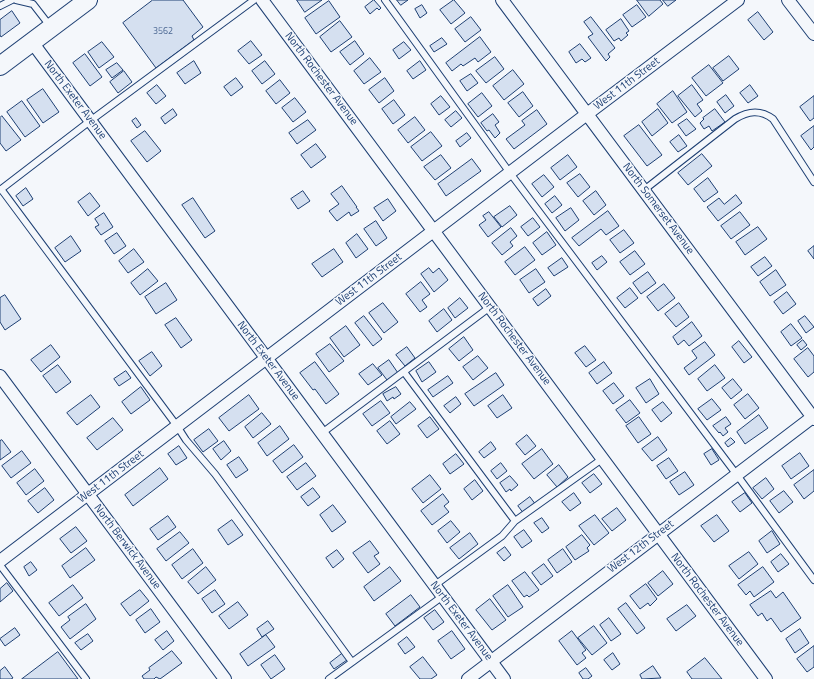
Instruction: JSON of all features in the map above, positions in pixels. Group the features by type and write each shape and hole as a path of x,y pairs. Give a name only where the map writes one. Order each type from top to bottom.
{"main road":[{"path":"1,63 88,0"}],"street":[{"name":"North Rochester Avenue","path":"262,0 766,679"},
{"name":"North Somerset Avenue","path":"502,0 813,417"},
{"name":"West 11th Street","path":"0,561 738,0"},
{"path":"788,0 814,34"},
{"name":"North Exeter Avenue","path":"32,42 504,679"},
{"name":"North Berwick Avenue","path":"0,376 225,679"},
{"name":"West 12th Street","path":"468,679 813,417"}],"lane":[{"path":"0,6 12,0"},
{"path":"16,0 33,4 51,28"},
{"path":"254,0 90,121 0,190 186,440 214,474 352,662"},
{"path":"385,0 510,173 737,474 814,580"},
{"path":"644,190 735,119 746,113 756,112 766,114 773,119 814,182"},
{"path":"322,433 490,307"},
{"path":"404,372 515,521"},
{"path":"435,585 502,536 515,521 602,459"},
{"path":"0,565 86,679"},
{"path":"329,679 443,596"}],"building":[{"path":"153,0 183,0 203,27 192,36 194,40 156,68 123,23"},
{"path":"297,0 322,0 305,12"},
{"path":"374,0 381,8 379,10 377,8 370,14 365,7"},
{"path":"397,0 408,0 401,5"},
{"path":"454,0 465,13 451,24 440,10"},
{"path":"637,0 660,0 663,4 649,16"},
{"path":"663,0 676,0 668,6"},
{"path":"329,1 340,17 316,34 305,18"},
{"path":"422,5 427,13 420,18 415,9"},
{"path":"637,5 646,17 632,27 623,15"},
{"path":"12,11 20,23 1,37 0,20"},
{"path":"758,12 773,32 764,40 748,20"},
{"path":"471,17 481,30 465,42 455,29"},
{"path":"591,17 615,48 608,54 610,57 606,61 588,37 593,34 584,22"},
{"path":"621,19 629,31 626,33 628,35 621,41 619,38 614,41 606,30"},
{"path":"340,21 352,37 331,52 320,37"},
{"path":"480,37 491,52 478,62 475,58 463,66 461,64 452,71 446,63"},
{"path":"442,38 447,44 434,52 430,46"},
{"path":"251,41 262,55 249,64 238,51"},
{"path":"355,41 364,54 350,65 340,52"},
{"path":"102,42 114,57 99,68 88,52"},
{"path":"404,42 411,50 399,59 393,50"},
{"path":"580,44 591,58 585,62 582,59 576,63 569,52"},
{"path":"85,54 102,77 90,86 73,63"},
{"path":"729,56 739,69 723,81 713,68"},
{"path":"495,57 504,69 486,83 476,71"},
{"path":"370,58 381,72 364,84 354,71"},
{"path":"194,61 201,73 185,84 177,73"},
{"path":"265,61 275,74 262,84 252,71"},
{"path":"420,61 426,70 413,79 407,71"},
{"path":"117,63 123,70 112,78 106,70"},
{"path":"709,65 723,83 706,96 692,78"},
{"path":"513,70 524,84 504,100 493,86"},
{"path":"124,71 132,82 118,93 110,82"},
{"path":"471,74 478,83 467,91 460,81"},
{"path":"236,78 243,87 231,96 224,87"},
{"path":"385,78 394,91 379,103 369,90"},
{"path":"280,80 290,93 276,104 266,91"},
{"path":"157,85 166,96 156,104 147,93"},
{"path":"692,85 703,100 697,104 702,111 695,117 678,96"},
{"path":"750,85 758,96 748,103 740,93"},
{"path":"43,89 59,112 43,123 27,100"},
{"path":"673,91 687,112 672,123 657,104"},
{"path":"523,92 533,106 519,117 508,103"},
{"path":"482,93 492,106 478,117 468,104"},
{"path":"726,95 734,106 725,113 717,102"},
{"path":"441,96 450,107 439,115 431,104"},
{"path":"814,96 814,118 810,121 800,107"},
{"path":"295,98 306,112 293,122 282,108"},
{"path":"394,100 405,115 393,124 382,109"},
{"path":"22,101 40,126 25,137 7,112"},
{"path":"173,109 177,115 165,124 161,118"},
{"path":"658,109 668,123 652,136 642,122"},
{"path":"715,109 725,122 712,131 709,126 704,129 700,123 704,119 703,118"},
{"path":"537,110 547,124 514,149 506,139 525,125 522,121"},
{"path":"456,111 462,118 451,127 445,120"},
{"path":"493,114 499,122 495,125 500,133 495,138 481,123"},
{"path":"2,116 21,140 6,151 0,143 0,118"},
{"path":"415,117 425,130 408,143 398,130"},
{"path":"136,118 141,125 137,128 132,121"},
{"path":"687,119 696,129 686,136 678,125"},
{"path":"308,120 316,130 297,144 289,133"},
{"path":"639,125 662,155 647,166 624,136"},
{"path":"814,126 814,147 811,150 801,136"},
{"path":"145,131 161,151 147,162 131,141"},
{"path":"431,132 442,146 422,161 411,147"},
{"path":"467,133 471,138 460,147 456,141"},
{"path":"679,135 687,146 678,152 670,142"},
{"path":"316,144 326,157 311,168 301,155"},
{"path":"702,154 712,166 688,185 678,173"},
{"path":"441,155 451,168 435,180 424,167"},
{"path":"568,155 577,167 560,180 551,168"},
{"path":"472,159 481,171 446,196 438,184"},
{"path":"580,174 590,187 578,197 567,183"},
{"path":"544,175 554,187 542,197 532,184"},
{"path":"708,178 718,192 704,202 694,189"},
{"path":"342,186 359,211 351,216 349,212 337,221 329,211 339,204 331,194"},
{"path":"26,188 33,199 23,206 16,196"},
{"path":"303,191 310,201 298,209 291,199"},
{"path":"596,191 606,205 594,215 583,201"},
{"path":"90,193 100,206 88,216 78,202"},
{"path":"736,195 742,203 718,221 707,207 719,198 724,204"},
{"path":"555,196 562,205 552,213 545,204"},
{"path":"193,198 215,231 205,238 182,205"},
{"path":"388,199 396,211 383,221 374,208"},
{"path":"510,206 517,215 502,227 494,217"},
{"path":"571,208 579,220 565,231 556,218"},
{"path":"608,211 619,226 606,235 601,229 579,246 572,238"},
{"path":"489,212 501,227 488,237 479,225 486,220 483,216"},
{"path":"740,212 750,225 731,239 721,226"},
{"path":"104,213 113,227 101,235 95,227 99,225 95,219"},
{"path":"533,218 540,227 528,236 521,227"},
{"path":"376,221 387,238 376,246 364,229"},
{"path":"758,227 767,239 745,255 736,242"},
{"path":"511,228 517,236 510,242 513,246 502,255 492,243"},
{"path":"624,230 634,243 620,253 610,240"},
{"path":"547,232 556,245 542,255 533,243"},
{"path":"117,233 126,246 114,254 105,241"},
{"path":"357,234 368,249 356,258 346,243"},
{"path":"71,236 81,251 65,262 55,248"},
{"path":"814,246 814,259 808,251"},
{"path":"525,247 535,260 515,275 505,262"},
{"path":"134,249 144,262 128,273 119,261"},
{"path":"334,249 343,262 322,277 312,264"},
{"path":"635,251 645,264 630,275 620,262"},
{"path":"602,256 607,262 597,270 592,263"},
{"path":"765,257 772,266 758,276 751,267"},
{"path":"562,258 568,267 554,276 548,268"},
{"path":"429,268 433,273 439,268 448,280 434,292 421,274"},
{"path":"148,269 158,281 140,295 131,283"},
{"path":"536,269 545,282 529,293 520,280"},
{"path":"776,270 786,285 770,296 760,282"},
{"path":"648,272 656,283 641,294 633,283"},
{"path":"421,282 430,294 422,300 427,307 420,312 406,294"},
{"path":"166,283 177,300 156,314 145,297"},
{"path":"664,284 675,298 658,311 647,297"},
{"path":"630,288 638,298 625,308 617,298"},
{"path":"546,289 551,296 538,306 533,299"},
{"path":"787,292 796,304 783,314 774,302"},
{"path":"5,295 21,319 5,330 0,322 0,298"},
{"path":"460,298 468,308 455,318 448,308"},
{"path":"383,303 398,322 384,333 369,313"},
{"path":"679,303 689,317 676,327 665,314"},
{"path":"444,309 452,320 437,332 429,321"},
{"path":"364,316 382,339 373,346 355,323"},
{"path":"805,316 814,327 806,333 798,321"},
{"path":"176,318 192,340 181,348 165,325"},
{"path":"692,322 702,336 689,346 684,340 678,345 673,337"},
{"path":"791,324 802,338 791,346 781,332"},
{"path":"346,326 360,345 344,357 330,338"},
{"path":"464,337 473,350 459,361 449,349"},
{"path":"803,340 807,345 801,350 797,345"},
{"path":"739,341 752,357 744,363 732,347"},
{"path":"705,342 715,355 689,375 684,368 697,358 692,351"},
{"path":"330,344 344,361 329,372 316,354"},
{"path":"51,345 60,357 41,372 31,360"},
{"path":"585,346 596,360 586,367 575,353"},
{"path":"407,347 415,358 405,366 396,355"},
{"path":"808,348 814,356 814,372 808,377 794,359"},
{"path":"152,352 162,366 150,376 139,361"},
{"path":"478,356 488,368 473,380 463,367"},
{"path":"389,360 398,373 387,380 378,368"},
{"path":"315,362 339,394 326,404 315,389 313,390 300,373"},
{"path":"429,362 436,372 422,382 416,371"},
{"path":"604,362 612,373 597,384 589,373"},
{"path":"373,364 382,375 368,385 359,374"},
{"path":"58,365 71,382 56,393 43,376"},
{"path":"715,365 725,378 707,391 698,379"},
{"path":"126,371 131,378 119,386 114,379"},
{"path":"496,373 504,385 474,406 465,394"},
{"path":"448,376 453,383 433,397 428,390"},
{"path":"650,379 659,394 646,403 636,388"},
{"path":"733,379 742,390 731,399 722,388"},
{"path":"614,383 624,396 613,404 603,391"},
{"path":"141,387 150,400 131,414 122,402"},
{"path":"396,387 401,394 394,399 393,397 387,401 383,394"},
{"path":"748,394 759,408 745,419 734,405"},
{"path":"91,395 100,407 77,425 67,413"},
{"path":"249,395 259,409 229,431 219,418"},
{"path":"503,395 512,408 497,418 488,406"},
{"path":"456,397 461,404 450,413 444,406"},
{"path":"712,399 721,410 707,420 698,409"},
{"path":"630,400 640,413 626,423 616,410"},
{"path":"381,401 390,413 372,426 363,414"},
{"path":"410,402 416,409 396,424 391,417"},
{"path":"663,402 672,413 661,422 652,410"},
{"path":"262,413 271,424 253,438 245,427"},
{"path":"759,415 768,428 745,444 737,432"},
{"path":"430,417 439,429 427,438 418,426"},
{"path":"639,417 651,434 638,443 626,426"},
{"path":"726,417 731,424 725,428 728,432 723,436 713,426"},
{"path":"113,418 123,430 97,450 87,438"},
{"path":"390,421 400,434 387,444 377,431"},
{"path":"280,426 289,439 267,456 258,443"},
{"path":"209,429 218,441 203,452 194,440"},
{"path":"527,435 536,446 525,455 516,444"},
{"path":"658,437 667,450 652,461 642,449"},
{"path":"731,438 735,442 728,447 725,443"},
{"path":"2,440 11,452 0,460 0,441"},
{"path":"224,441 231,451 221,460 213,449"},
{"path":"491,442 496,449 484,458 479,452"},
{"path":"294,445 303,457 282,473 273,461"},
{"path":"179,446 187,458 176,465 168,454"},
{"path":"542,449 553,464 534,479 522,464"},
{"path":"712,449 719,460 711,465 704,454"},
{"path":"22,451 31,463 11,478 2,466"},
{"path":"800,453 809,466 791,479 782,466"},
{"path":"456,454 464,464 450,474 443,464"},
{"path":"239,457 248,470 236,478 227,465"},
{"path":"669,458 678,471 666,479 657,466"},
{"path":"306,463 316,476 297,490 287,477"},
{"path":"501,463 507,471 497,479 491,471"},
{"path":"559,465 568,477 557,487 547,475"},
{"path":"160,468 168,479 133,506 125,495"},
{"path":"35,469 44,481 26,495 17,483"},
{"path":"814,470 814,491 804,499 794,485"},
{"path":"685,472 694,485 679,495 670,482"},
{"path":"594,474 602,484 590,493 582,483"},
{"path":"430,475 441,489 423,503 412,489"},
{"path":"510,476 518,485 511,491 510,489 506,492 500,483"},
{"path":"766,478 774,489 762,499 753,488"},
{"path":"475,480 483,491 472,500 464,489"},
{"path":"45,488 54,500 38,513 28,501"},
{"path":"313,488 320,497 308,506 301,497"},
{"path":"784,491 793,502 779,513 770,501"},
{"path":"574,493 581,503 570,511 562,502"},
{"path":"745,493 752,503 740,512 732,502"},
{"path":"443,494 449,502 444,506 449,512 432,525 421,511"},
{"path":"530,497 536,505 524,514 518,506"},
{"path":"333,505 346,522 332,532 320,515"},
{"path":"617,508 626,520 612,531 602,519"},
{"path":"595,515 609,533 594,545 579,526"},
{"path":"717,515 729,531 714,542 701,526"},
{"path":"168,516 176,527 158,540 150,529"},
{"path":"542,518 549,528 542,533 534,523"},
{"path":"232,520 243,535 228,545 218,530"},
{"path":"451,521 460,532 447,543 438,531"},
{"path":"76,527 87,541 71,553 60,539"},
{"path":"524,530 532,541 522,548 514,537"},
{"path":"772,531 780,544 767,553 759,541"},
{"path":"180,532 189,543 166,561 157,549"},
{"path":"470,533 478,544 459,559 450,548"},
{"path":"582,535 590,545 587,548 589,551 575,560 566,547"},
{"path":"370,541 379,553 374,556 380,564 368,573 353,553"},
{"path":"505,547 511,555 504,561 497,553"},
{"path":"86,548 95,560 70,578 62,566"},
{"path":"193,549 203,563 182,579 172,565"},
{"path":"563,549 572,562 557,573 548,560"},
{"path":"337,550 344,559 333,568 326,558"},
{"path":"749,552 758,564 739,579 729,566"},
{"path":"781,554 789,564 778,572 771,562"},
{"path":"31,562 37,570 29,576 24,567"},
{"path":"544,564 553,576 541,585 532,573"},
{"path":"206,567 216,580 198,594 188,582"},
{"path":"390,567 401,581 374,601 364,587"},
{"path":"763,567 774,582 754,597 750,591 746,595 738,585"},
{"path":"663,571 673,584 658,596 648,583"},
{"path":"525,572 539,590 529,597 527,595 524,597 512,581"},
{"path":"7,583 13,591 0,602 0,589"},
{"path":"646,584 657,599 650,606 648,603 640,609 630,596"},
{"path":"73,585 83,598 59,616 49,603"},
{"path":"508,585 523,607 508,617 493,596"},
{"path":"140,590 149,601 130,616 121,604"},
{"path":"215,590 225,604 212,613 202,599"},
{"path":"771,591 776,598 783,592 801,618 781,632 771,618 767,621 762,613 758,616 750,605"},
{"path":"411,595 420,607 395,626 386,614"},
{"path":"490,599 506,620 492,630 476,610"},
{"path":"238,602 248,615 229,629 219,616"},
{"path":"626,603 645,628 637,634 618,609"},
{"path":"86,604 96,619 70,639 61,627 70,620 68,617"},
{"path":"687,605 696,616 676,631 667,619"},
{"path":"151,609 160,622 145,633 136,620"},
{"path":"435,610 444,622 433,630 424,618"},
{"path":"609,618 621,634 611,641 600,625"},
{"path":"268,621 274,629 262,637 257,629"},
{"path":"594,626 607,643 592,655 578,638"},
{"path":"15,628 20,635 5,646 0,639"},
{"path":"800,629 809,643 795,653 786,639"},
{"path":"167,631 174,641 163,650 155,640"},
{"path":"452,631 465,649 451,659 438,641"},
{"path":"572,631 586,650 582,653 586,658 577,665 559,641"},
{"path":"88,634 93,641 81,650 75,643"},
{"path":"266,635 275,647 248,666 240,654"},
{"path":"407,637 415,647 405,654 398,644"},
{"path":"814,646 814,667 807,672 797,659"},
{"path":"172,651 182,663 160,679 156,677 154,679 144,679 142,676 150,670 149,668"},
{"path":"58,652 78,679 22,679"},
{"path":"343,653 347,660 334,669 330,663"},
{"path":"613,653 620,664 612,670 604,660"},
{"path":"275,655 285,669 271,679 261,665"},
{"path":"423,657 437,675 431,679 420,679 410,667"},
{"path":"705,658 722,679 692,679 687,672"},
{"path":"653,666 661,678 642,679 640,675"},
{"path":"5,667 13,678 0,679 0,671"},
{"path":"586,668 592,676 588,679 583,679 579,673"}]}
